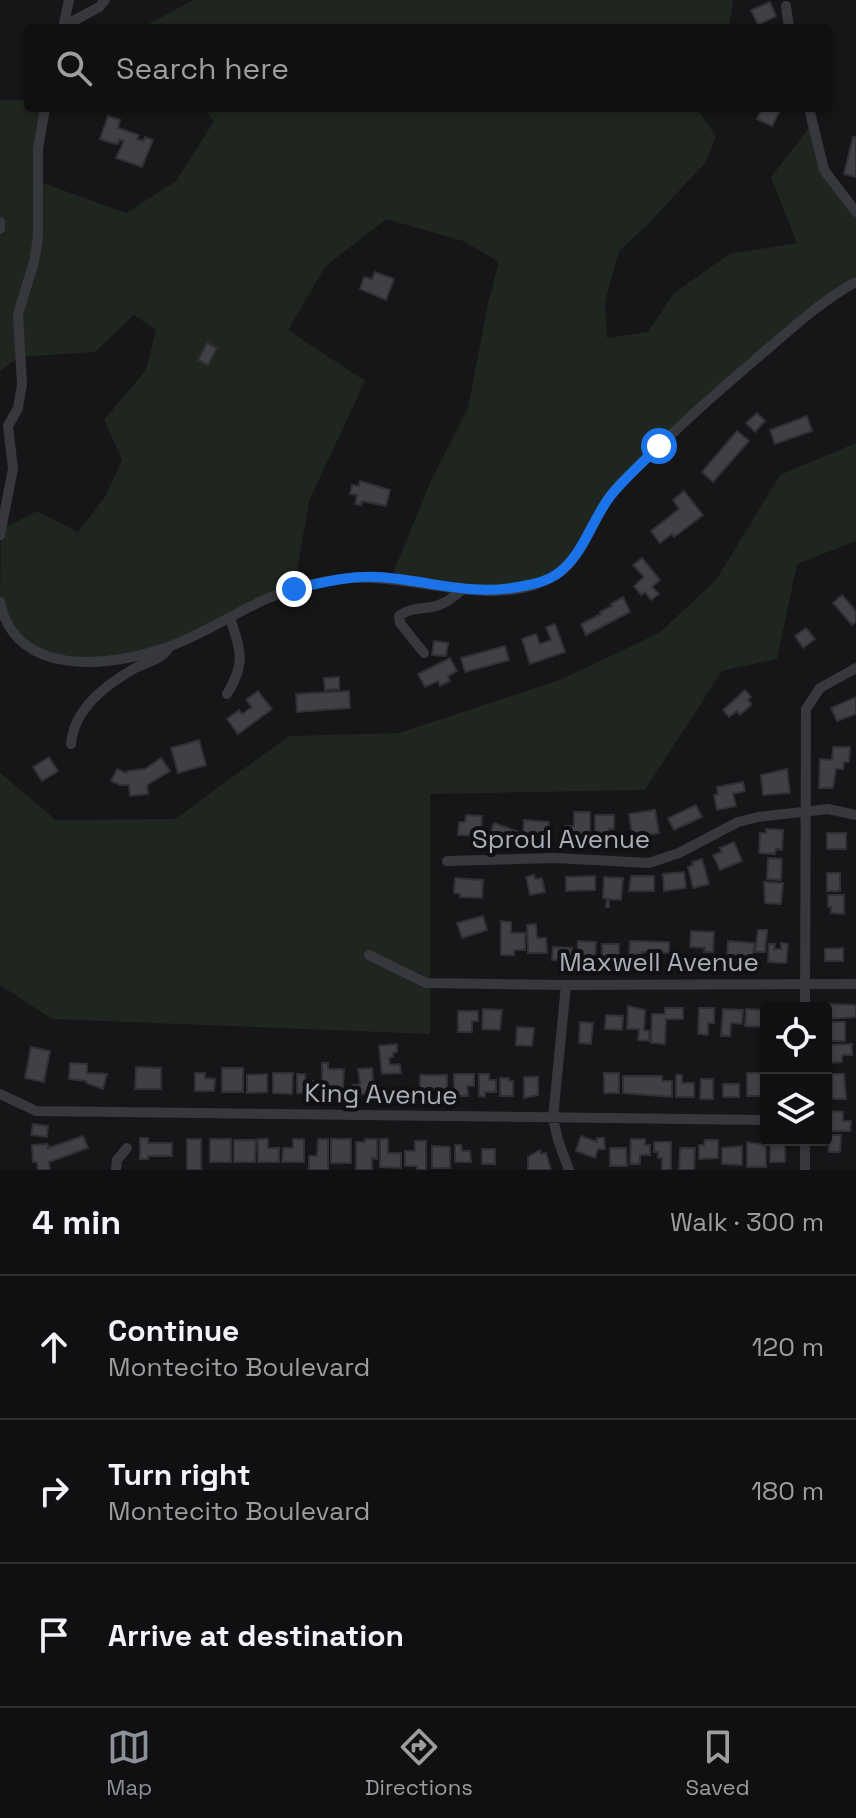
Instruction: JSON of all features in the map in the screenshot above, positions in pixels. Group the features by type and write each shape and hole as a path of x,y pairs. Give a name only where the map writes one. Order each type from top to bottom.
{"street":[{"path":"65,24 69,0"},
{"path":"69,24 99,7 105,0"},
{"path":"786,6 788,24"},
{"path":"0,535 13,469 4,422 18,408 22,384 18,314 34,262 38,237 38,149 44,112"},
{"path":"810,112 824,170 856,212"},
{"path":"0,222 0,229"},
{"path":"0,602 5,618 19,640 33,651 51,658 104,662 169,647 294,589 361,576 485,591 517,588 549,579 560,573 580,548 611,495 698,408 823,303 856,282"},
{"path":"424,653 400,623 399,616 411,609 434,607 462,590"},
{"path":"227,694 238,677 242,661 230,618"},
{"path":"71,744 77,724 90,700 136,668 162,656 169,647"},
{"path":"805,1002 806,709 820,688 856,668"},
{"name":"Sproul Avenue","path":"447,861 555,858 649,863 679,853 738,822 758,817 828,809 856,815"},
{"name":"Maxwell Avenue","path":"369,955 417,980 461,984 856,984"},
{"path":"566,985 553,1118 569,1170"},
{"name":"King Avenue","path":"0,1094 36,1111 760,1120"},
{"path":"805,1146 805,1170"},
{"path":"116,1170 117,1160 127,1148"}],"shaded area":[{"path":"193,0 733,0 730,24 148,24"},
{"path":"0,100 24,100 24,112 45,112 40,182 126,213 176,181 214,121 206,112 699,112 716,136 706,162 619,251 605,302 607,338 648,332 673,294 729,254 797,243 771,177 812,124 824,170 856,212 856,282 823,303 611,495 580,548 549,579 485,591 391,578 430,483 468,408 499,262 463,241 386,219 325,267 288,330 365,381 309,501 294,589 151,653 68,661 19,640 0,602 1,530 37,511 78,532 105,497 122,460 104,420 146,370 156,330 134,315 95,352 19,357 0,371"},
{"path":"856,443 856,541 797,564 777,659 722,671 645,790 430,794 430,1034 52,1019 0,985 0,773 56,820 175,819 289,736 399,733 562,679 659,633 716,580 780,475"}],"building":[{"path":"770,2 776,16 758,24 751,10"},
{"path":"760,112 779,112 772,126 757,119"},
{"path":"108,116 120,120 118,128 139,135 137,139 143,141 145,137 153,140 142,167 116,158 124,141 119,140 118,144 100,139"},
{"path":"853,137 856,137 856,177 844,174"},
{"path":"375,272 394,279 386,300 360,289 364,277 372,279"},
{"path":"207,343 217,348 208,365 198,360"},
{"path":"757,413 765,421 755,432 746,423"},
{"path":"807,416 812,431 775,444 770,430"},
{"path":"737,431 749,441 713,482 702,472"},
{"path":"360,481 390,490 386,506 362,501 361,505 355,504 357,495 350,494 352,485 359,486"},
{"path":"684,491 703,515 674,537 672,534 660,543 651,531 679,509 673,500"},
{"path":"642,558 660,580 652,587 659,594 651,600 645,592 641,595 634,586 644,577 633,565"},
{"path":"842,595 856,611 856,622 852,625 833,603"},
{"path":"623,597 630,612 586,635 581,624 601,614"},
{"path":"555,624 565,652 530,664 522,639 536,634 540,644 551,640 546,627"},
{"path":"806,628 815,639 803,648 795,636"},
{"path":"434,641 448,643 446,656 432,655"},
{"path":"505,646 509,660 465,672 461,658"},
{"path":"450,658 457,671 448,676 450,681 440,686 438,681 425,687 418,674"},
{"path":"339,677 339,689 325,690 324,678"},
{"path":"745,690 752,704 740,715 737,711 729,717 723,710"},
{"path":"258,691 272,709 238,734 227,719 239,710 242,714 252,707 246,700"},
{"path":"349,691 350,708 297,712 296,694"},
{"path":"856,697 856,714 837,721 831,708"},
{"path":"199,740 206,765 178,773 171,748"},
{"path":"833,747 850,747 849,762 844,762 843,769 836,769 833,788 819,788 820,759 832,760"},
{"path":"49,757 58,771 42,781 33,767"},
{"path":"161,758 170,771 147,785 148,794 130,796 129,785 111,781 117,769 126,773 145,769"},
{"path":"787,769 790,793 763,795 761,775"},
{"path":"743,782 745,791 733,794 736,806 717,810 714,795 718,794 717,787"},
{"path":"696,805 702,817 674,830 668,818"},
{"path":"655,810 659,833 633,838 629,814"},
{"path":"574,812 590,812 590,841 569,841 569,835 565,835 565,826 574,826"},
{"path":"466,815 482,816 481,832 475,832 475,836 458,835 459,822 465,822"},
{"path":"595,815 614,815 614,829 609,829 609,840 595,840"},
{"path":"524,820 549,822 547,840 523,838"},
{"path":"494,823 519,832 514,844 492,839"},
{"path":"766,829 783,830 782,850 776,849 775,854 759,853 760,833 766,833"},
{"path":"827,833 846,833 846,849 827,849"},
{"path":"734,842 742,861 720,870 713,855"},
{"path":"768,858 782,859 781,880 767,879"},
{"path":"702,859 709,884 693,888 688,867"},
{"path":"684,872 686,888 664,891 663,874"},
{"path":"827,873 840,873 840,891 827,891"},
{"path":"534,875 535,879 542,878 545,892 530,895 526,877"},
{"path":"595,876 595,890 566,891 566,877"},
{"path":"631,876 654,876 654,891 629,891"},
{"path":"604,877 623,878 621,900 609,899 609,907 606,907 607,899 603,898"},
{"path":"455,878 483,880 482,898 460,897 460,894 454,893"},
{"path":"764,882 783,883 781,904 765,903"},
{"path":"828,895 844,895 844,914 831,913"},
{"path":"483,916 487,930 462,938 457,923"},
{"path":"501,921 511,922 511,933 525,933 525,950 514,950 514,955 501,955"},
{"path":"536,924 537,938 546,938 547,953 528,953 527,925"},
{"path":"758,930 767,930 765,952 755,952"},
{"path":"691,931 714,932 713,952 690,947"},
{"path":"578,941 596,942 595,961 577,959"},
{"path":"630,941 669,942 669,953 629,954"},
{"path":"728,941 754,943 753,957 727,955"},
{"path":"781,943 788,944 786,963 768,962 769,944 775,944 774,949 781,949"},
{"path":"602,944 619,944 619,958 602,958"},
{"path":"553,947 572,948 571,961 552,960"},
{"path":"843,948 843,961 825,961 825,949"},
{"path":"832,1004 856,1005 856,1017 832,1019"},
{"path":"628,1006 645,1010 644,1030 649,1031 649,1041 638,1040 639,1029 627,1029"},
{"path":"665,1008 683,1008 683,1019 666,1019 665,1044 651,1043 652,1014 665,1014"},
{"path":"699,1008 714,1008 714,1023 708,1023 708,1035 698,1034"},
{"path":"483,1009 502,1010 500,1030 482,1029"},
{"path":"723,1009 743,1010 742,1024 731,1023 730,1036 721,1036"},
{"path":"746,1009 760,1010 760,1027 745,1026"},
{"path":"458,1011 478,1011 478,1021 472,1021 472,1032 458,1032"},
{"path":"606,1015 623,1016 622,1030 605,1029"},
{"path":"580,1022 593,1023 591,1044 579,1043"},
{"path":"832,1022 845,1022 845,1041 832,1041"},
{"path":"517,1027 534,1028 532,1046 516,1045"},
{"path":"397,1044 397,1052 389,1058 390,1065 400,1064 401,1073 382,1074 379,1046"},
{"path":"852,1044 852,1055 842,1055 842,1062 832,1063 832,1045"},
{"path":"31,1047 50,1051 44,1082 25,1078"},
{"path":"70,1063 87,1064 87,1073 107,1074 103,1089 86,1081 69,1079"},
{"path":"322,1063 328,1063 328,1069 344,1069 343,1088 327,1087 327,1082 322,1082"},
{"path":"136,1067 161,1068 161,1089 135,1089"},
{"path":"222,1068 243,1068 243,1092 222,1092"},
{"path":"372,1068 374,1093 353,1095 352,1085 360,1084 358,1069"},
{"path":"195,1073 205,1073 205,1078 215,1079 214,1091 195,1091"},
{"path":"273,1073 293,1073 292,1094 273,1093"},
{"path":"604,1073 619,1073 619,1093 604,1093"},
{"path":"747,1073 760,1073 760,1096 747,1096"},
{"path":"267,1074 267,1092 247,1093 247,1075"},
{"path":"297,1074 305,1074 305,1081 316,1081 316,1093 297,1093"},
{"path":"454,1074 474,1074 474,1086 467,1086 468,1096 454,1096"},
{"path":"479,1074 489,1074 489,1080 496,1080 496,1092 485,1092 485,1097 479,1096"},
{"path":"832,1074 844,1074 846,1099 832,1099"},
{"path":"420,1075 447,1075 447,1097 420,1097"},
{"path":"676,1075 682,1075 682,1083 694,1083 694,1097 676,1097"},
{"path":"623,1076 662,1076 662,1081 672,1081 672,1097 623,1093"},
{"path":"524,1077 538,1077 538,1095 524,1098"},
{"path":"500,1078 513,1081 513,1096 500,1096"},
{"path":"701,1079 713,1079 713,1099 700,1099"},
{"path":"723,1084 739,1084 739,1097 723,1097"},
{"path":"832,1111 843,1112 843,1121 851,1121 850,1131 832,1131"},
{"path":"33,1124 48,1126 47,1137 31,1135"},
{"path":"832,1135 841,1135 840,1152 829,1152"},
{"path":"83,1136 88,1148 49,1162 50,1170 38,1170 37,1162 33,1162 32,1145 48,1144 48,1148"},
{"path":"581,1136 597,1142 597,1138 604,1138 605,1149 598,1149 595,1158 576,1151"},
{"path":"140,1138 148,1138 148,1143 172,1143 172,1156 140,1159"},
{"path":"187,1139 201,1139 201,1170 187,1170"},
{"path":"210,1139 231,1139 231,1162 210,1162"},
{"path":"258,1139 268,1139 268,1148 279,1148 279,1162 258,1162"},
{"path":"293,1139 304,1139 304,1162 282,1162 283,1148 293,1148"},
{"path":"318,1139 328,1139 328,1170 309,1170 309,1156 317,1156"},
{"path":"331,1139 351,1139 351,1163 331,1163"},
{"path":"365,1139 377,1139 377,1159 372,1158 372,1170 356,1170 356,1142 365,1142"},
{"path":"380,1139 388,1139 388,1153 401,1153 401,1168 380,1167"},
{"path":"631,1139 645,1139 645,1145 650,1145 650,1155 640,1155 640,1164 630,1164"},
{"path":"234,1140 256,1140 255,1162 234,1162"},
{"path":"705,1140 718,1140 718,1158 699,1159 699,1145 704,1145"},
{"path":"415,1141 426,1141 426,1170 405,1166 405,1151 415,1151"},
{"path":"654,1142 671,1142 671,1170 662,1170 662,1158 654,1152"},
{"path":"747,1142 766,1146 766,1167 747,1167"},
{"path":"455,1145 461,1145 462,1151 470,1151 471,1162 455,1162"},
{"path":"432,1146 450,1147 450,1168 432,1168"},
{"path":"742,1146 742,1165 722,1164 722,1148"},
{"path":"770,1146 785,1146 785,1162 770,1162"},
{"path":"610,1148 626,1148 627,1166 610,1166"},
{"path":"680,1148 695,1148 694,1170 679,1170"},
{"path":"482,1149 495,1149 495,1164 482,1164"},
{"path":"540,1150 541,1154 546,1153 551,1170 528,1170 528,1157"}],"route":[{"path":"294,589 361,576 485,591 517,588 549,579 560,573 580,548 611,495 659,446"}]}
